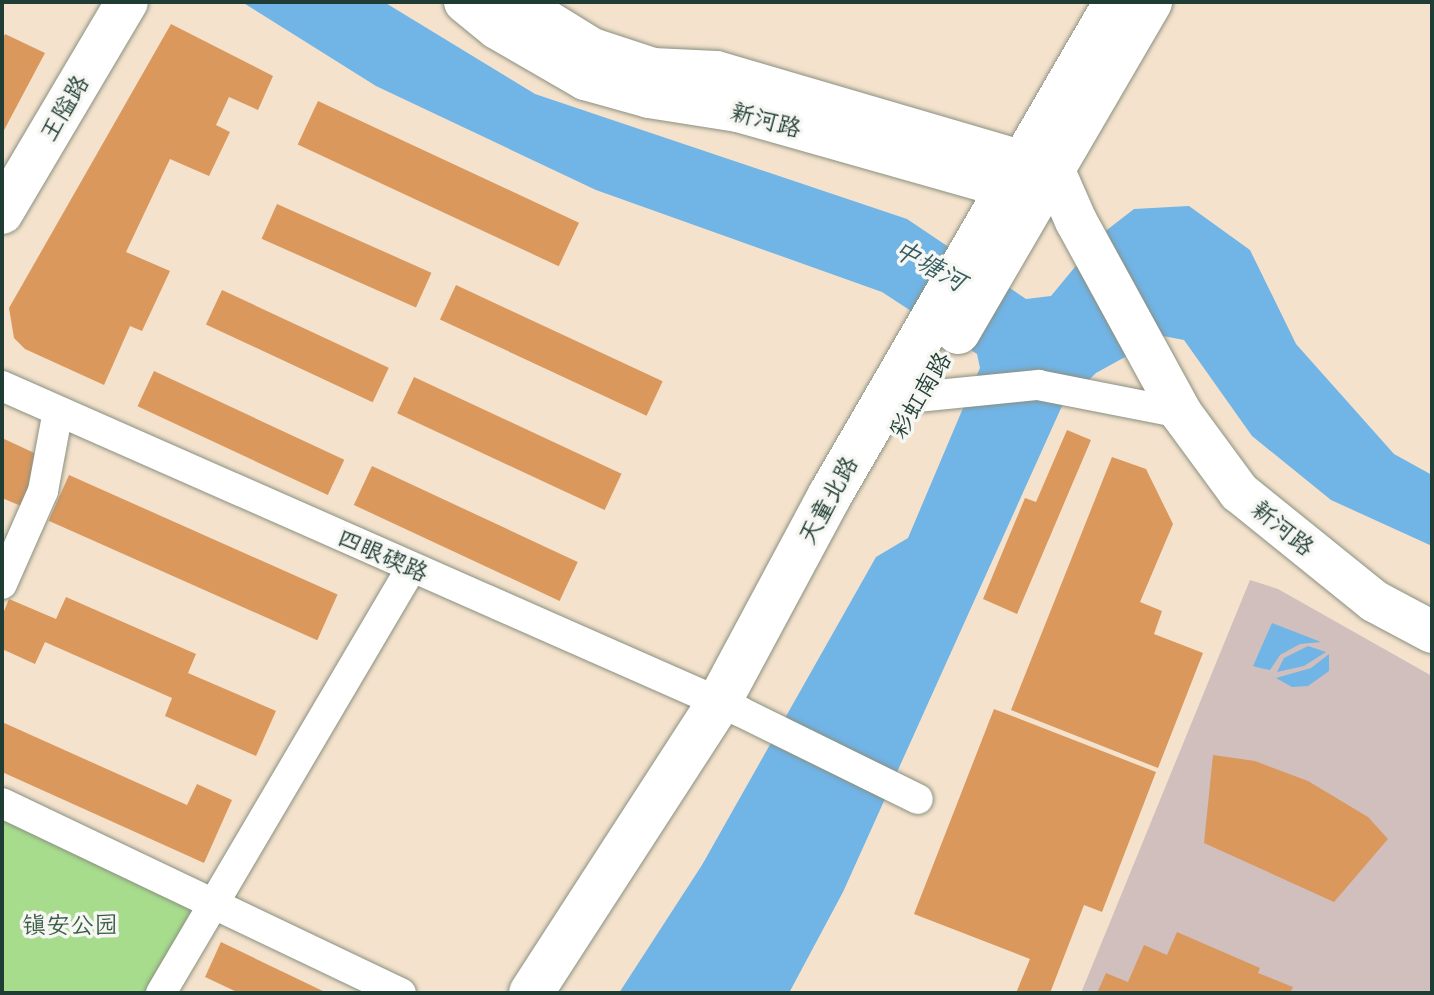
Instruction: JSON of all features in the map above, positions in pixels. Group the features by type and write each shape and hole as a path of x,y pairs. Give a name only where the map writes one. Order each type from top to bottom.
{"main road":[{"name":"新河路","path":"465,2 497,28 585,79 649,97 738,111 1031,179"},
{"path":"1031,179 1116,2"},
{"name":"彩虹南路","path":"567,993 741,713 917,397 992,248 1031,179 1150,2"},
{"name":"王隘路","path":"2,213 126,3"},
{"name":"新河路","path":"523,5 592,49 653,69 716,72 1031,179 1076,221 1181,413 1239,492 1374,601 1432,632"},
{"name":"天童北路","path":"531,993 741,713 920,339 992,248"}],"street":[{"path":"917,397 1038,385 1181,413"},
{"name":"四眼碶路","path":"2,386 741,713 918,799"},
{"path":"2,584 43,491 58,411"},
{"path":"161,993 212,901 411,568"},
{"path":"2,803 401,993"}],"shaded area":[{"path":"1250,580 1278,589 1432,676 1432,993 1081,993"}],"green space":[{"name":"镇安公园","path":"2,820 194,907 146,993 2,993"}],"water":[{"name":"中塘河","path":"242,2 384,2 535,94 907,219 1026,299 1051,296 1103,233 1134,209 1189,206 1250,250 1296,344 1394,454 1432,475 1432,546 1331,500 1252,436 1184,340 1163,336 1096,373 1062,406 843,892 789,993 619,993 702,865 876,557 908,538 980,368 977,354 882,292 596,190 376,86"},
{"path":"1272,623 1321,642 1300,644 1280,655 1270,670 1253,666"},
{"path":"1308,646 1326,652 1304,666 1277,672 1284,658"},
{"path":"1329,654 1329,671 1308,686 1292,687 1276,678 1311,668"}],"building":[{"path":"171,24 273,76 258,110 229,97 216,125 230,132 209,176 170,159 126,252 170,271 142,331 130,326 104,385 25,349 14,338 9,308"},
{"path":"5,34 45,53 2,134 2,41"},
{"path":"318,101 579,223 559,266 298,145"},
{"path":"277,204 431,273 416,307 262,239"},
{"path":"456,285 663,381 647,416 440,319"},
{"path":"222,290 389,368 373,402 206,324"},
{"path":"154,371 344,460 328,495 138,406"},
{"path":"414,377 622,474 605,510 397,413"},
{"path":"1067,430 1091,440 1017,614 983,599 1025,498 1036,502"},
{"path":"2,438 43,457 21,506 2,498"},
{"path":"1112,457 1146,469 1173,524 1140,602 1162,611 1154,634 1203,653 1158,768 1011,710"},
{"path":"372,466 578,562 560,601 354,505"},
{"path":"69,475 338,595 317,640 49,521"},
{"path":"66,597 196,654 188,673 276,711 256,756 165,716 172,698 45,642 35,664 2,649 2,616 9,599 56,619"},
{"path":"994,709 1156,772 1102,912 1084,905 1050,993 1016,993 1030,959 914,914"},
{"path":"2,722 187,805 197,784 232,800 204,863 2,772"},
{"path":"1213,755 1255,761 1308,781 1368,817 1388,839 1334,902 1204,843"},
{"path":"1177,932 1260,968 1258,973 1293,987 1290,993 1097,993 1106,973 1128,982 1144,945 1167,955"},
{"path":"221,942 327,993 239,993 205,977"}]}
